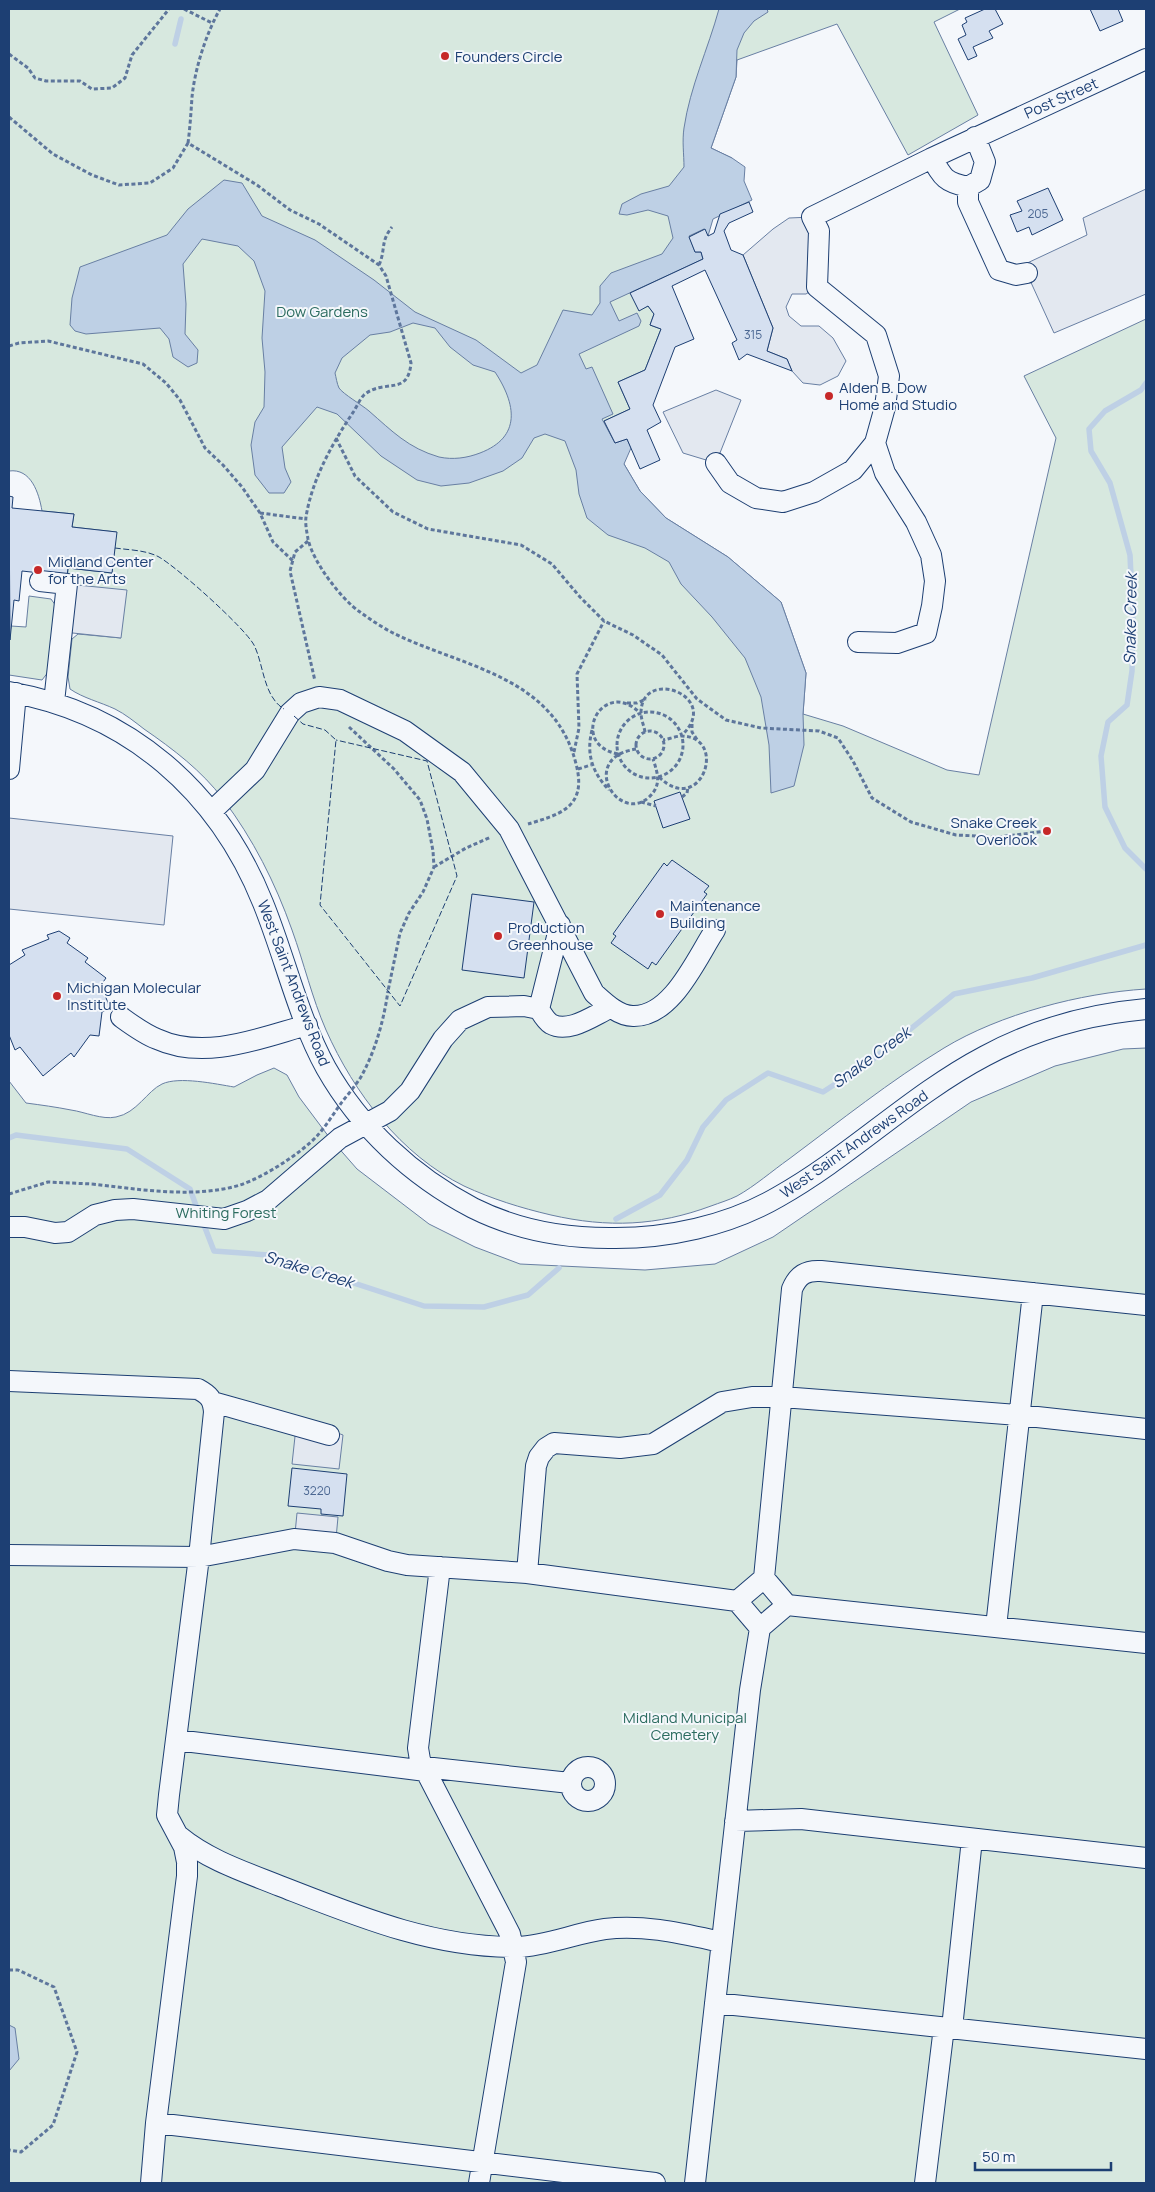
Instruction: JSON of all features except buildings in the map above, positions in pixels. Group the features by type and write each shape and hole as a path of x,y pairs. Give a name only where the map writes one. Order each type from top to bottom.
{"street":[{"name":"Post Street","path":"875,443 885,407 889,376 876,335 817,287 819,231 812,217 975,137 1146,59"},
{"path":"932,158 942,177 968,187 980,180 985,162 975,137"},
{"path":"968,187 968,202 999,270 1016,275 1027,273"},
{"path":"716,463 730,484 756,498 783,502 814,492 853,470 875,443"},
{"path":"858,642 897,643 926,633 935,581 931,555 916,522 885,473 875,443"},
{"path":"40,581 67,584 54,702"},
{"path":"9,769 12,693"},
{"name":"West Saint Andrews Road","path":"12,693 54,702 99,720 132,740 188,785 212,811 232,839 250,872 308,1025 326,1067 366,1126 404,1161 445,1192 476,1209 508,1223 548,1233 585,1238 654,1236 704,1227 746,1213 776,1199 804,1182 952,1074 1020,1039 1065,1023 1112,1012 1146,1009"},
{"path":"212,811 255,770 290,712 302,704 319,697 340,700 405,730 462,772 510,829 594,993 610,1008 632,1017 654,1013 673,997 715,930"},
{"path":"539,1009 560,925"},
{"path":"9,1227 25,1227 55,1233 68,1232 94,1215 115,1210 133,1209 224,1219 247,1211 268,1200 340,1138 366,1126 390,1111 410,1091 443,1039 460,1020 488,1007 524,1006 539,1009 549,1024 560,1028 577,1023 610,1008"},
{"path":"121,1017 156,1039 177,1046 206,1049 247,1042 308,1025"},
{"path":"737,1601 764,1578 792,1289 802,1274 810,1270 1146,1305"},
{"path":"996,1627 1034,1294"},
{"path":"9,1381 198,1389 208,1394 213,1402 214,1412 199,1557 167,1815 187,1862 187,1876 156,2123 151,2183"},
{"path":"528,1573 536,1466 539,1457 546,1448 554,1443 620,1448 653,1444 722,1402 752,1397 782,1397 1019,1415 1146,1429"},
{"path":"213,1402 329,1435"},
{"path":"9,1556 199,1557 294,1539 335,1543 388,1561 407,1565 528,1573 737,1601 760,1628"},
{"path":"440,1567 418,1748 425,1769 510,1934 516,1962 479,2183"},
{"path":"764,1578 787,1605 1146,1643"},
{"path":"695,2183 750,1690 760,1628 787,1605"},
{"path":"176,1740 425,1769 570,1783"},
{"path":"735,1821 801,1819 1146,1858"},
{"path":"177,1835 196,1850 227,1864 392,1929 448,1941 528,1947 590,1932 622,1928 657,1930 722,1942"},
{"path":"925,2183 948,2028 972,1839"},
{"path":"187,1876 198,1866 209,1862 227,1864"},
{"path":"715,2003 1146,2049"},
{"path":"156,2123 483,2164 655,2183"}],"path":[{"path":"9,54 28,68 35,78 46,81 80,81 92,89 112,88 125,78 132,55 169,9"},
{"path":"184,9 212,23"},
{"path":"9,117 53,154 92,175 119,185 150,183 173,168 188,143 192,96 199,65 212,23 220,9"},
{"path":"188,143 257,185 290,210 319,224 379,265 386,276 411,363 410,376 402,384 375,389 364,395 336,438 315,485 306,519 308,541 329,582 358,611 394,634 498,675 529,695 558,721 574,752 580,781 574,800 560,814 510,829 466,848 434,866"},
{"path":"379,265 384,250 383,240 392,227"},
{"path":"9,346 19,343 48,342 143,364 166,383 180,400 205,448 242,487 260,513 273,542 293,561"},
{"path":"336,438 355,476 392,512 428,529 521,545 552,564 604,622 633,635 662,655 696,699 726,720 761,728 819,731 838,738 853,761 872,798 912,822 956,835 999,837 1047,831"},
{"path":"260,513 306,519"},
{"path":"308,541 295,552 290,571 319,697"},
{"path":"574,752 579,728 577,674 604,622"},
{"path":"656,806 640,802 627,803 617,799 598,779 591,765 589,753 594,720 599,711 606,705 616,702 637,703 646,699 657,690 667,688 677,690 685,696 690,704 692,732 705,751 706,771 701,779 689,787 674,787 666,783 659,776"},
{"path":"645,732 641,714 646,699"},
{"path":"625,703 634,707 641,714"},
{"path":"654,712 668,717 678,726 681,736 682,754 676,766 665,775 652,778 638,776 629,771 618,754 617,745 620,731 628,720 641,714 654,712"},
{"path":"681,736 688,730 692,721"},
{"path":"9,1194 48,1182 176,1192 212,1190 240,1185 269,1171 296,1154 317,1136 361,1077 368,1063 385,1013 400,934 409,912 423,892 434,866 428,819 420,800 394,769 345,722"},
{"path":"592,730 600,747 609,752 618,754 636,749"},
{"path":"645,732 655,732 663,740 663,752 654,759 642,757 636,749 638,738 645,732"},
{"path":"663,740 681,736 691,738 699,744"},
{"path":"610,791 606,782 606,771 618,754"},
{"path":"640,802 653,794 658,786 659,776 654,759"},
{"path":"578,769 591,765"},
{"path":"682,797 687,793 689,787"},
{"path":"9,1970 18,1970 54,1987 77,2052 53,2125 21,2152 9,2150"}],"green space":[{"name":"Dow Gardens","path":"9,9 960,9 934,22 978,115 908,155 837,24 737,60 736,77 711,148 732,158 705,229 689,237 695,252 701,252 703,259 631,293 639,310 648,306 654,314 650,325 661,329 645,370 618,382 630,409 604,421 624,464 640,491 666,518 728,557 781,602 806,673 803,714 843,726 947,770 979,775 1056,438 1024,376 1146,319 1146,989 1121,991 1068,1000 1015,1015 966,1036 944,1048 885,1088 744,1192 711,1206 671,1218 632,1223 592,1222 551,1215 507,1203 464,1186 441,1173 400,1140 365,1099 337,1054 321,1018 278,895 254,845 234,814 206,779 166,744 115,709 70,689 68,677 72,639 78,634 121,638 67,584 68,568 112,573 116,532 72,527 74,514 42,511 33,483 23,473 9,471"},
{"path":"29,596 51,599 56,606 49,671 42,680 9,675 11,626 26,627"},
{"name":"Midland Municipal Cemetery","path":"1146,1048 1146,2183 9,2183 9,1081 26,1103 111,1118 123,1115 136,1107 162,1084 178,1081 198,1081 234,1087 274,1068 287,1075 299,1097 329,1137 357,1169 429,1224 475,1247 520,1264 645,1270 715,1264 773,1237 971,1102 1055,1066 1123,1049"}],"shaded area":[{"path":"1146,189 1146,294 1054,333 1023,265 1087,235 1083,218"},
{"path":"812,217 817,287 806,294 792,294 786,307 789,316 801,326 819,326 833,338 846,361 838,376 820,385 803,383 792,371 787,359 767,351 773,328 743,255 789,218"},
{"path":"716,390 741,400 716,463 683,453 663,412"},
{"path":"67,584 127,590 121,638 63,632"},
{"path":"9,818 173,836 164,925 9,909"},
{"path":"297,1418 343,1435 339,1469 292,1464"},
{"path":"297,1513 338,1517 335,1549 294,1544"}],"water":[{"path":"719,9 767,9 768,12 754,21 744,33 737,50 736,77 711,148 732,158 745,167 744,181 752,200 713,219 708,236 704,229 689,236 695,252 701,252 703,259 610,302 619,321 637,313 641,321 639,326 579,354 586,369 592,367 613,414 602,419 615,443 627,439 631,448 624,464 640,491 666,518 728,557 781,602 806,673 803,714 804,745 794,786 771,793 769,745 761,697 745,658 712,617 681,584 669,562 645,548 608,535 587,518 579,494 576,470 565,441 545,434 534,438 522,458 503,471 469,483 441,486 417,480 381,456 337,414 317,407 282,447 285,468 291,482 284,493 269,493 255,475 251,445 255,422 264,407 265,372 262,338 265,291 254,261 238,246 202,239 183,264 186,304 185,334 198,350 197,363 188,367 173,357 169,339 160,328 86,334 75,331 70,325 72,298 80,267 167,235 188,209 224,180 242,183 262,216 315,240 374,280 415,312 476,340 521,373 537,365 563,310 592,315 600,303 600,286 611,273 662,254 673,238 668,216 648,210 627,215 619,214 622,204 641,194 669,186 684,167 683,138 687,113","holes":["413,323 435,328 450,347 473,365 495,372 511,407 509,429 503,438 494,446 475,455 460,458 444,458 418,449 344,393 338,385 335,373 342,358 370,335 390,332"]},
{"path":"9,2025 15,2028 19,2059 9,2071"}],"waterway":[{"path":"175,44 181,19"},
{"name":"Snake Creek","path":"1146,383 1141,390 1105,411 1089,429 1091,451 1110,483 1130,555 1133,619 1132,671 1127,705 1108,722 1101,756 1105,807 1125,848 1146,869"},
{"name":"Snake Creek","path":"616,1219 660,1195 687,1160 703,1127 726,1100 768,1073 823,1092 872,1060 954,994 1032,978 1146,945"},
{"name":"Snake Creek","path":"9,1138 16,1135 127,1149 190,1189 198,1211"},
{"name":"Snake Creek","path":"202,1220 214,1251 268,1255 424,1306 484,1307 528,1295 559,1268"}],"fence":[{"path":"115,548 143,552 159,557 225,612 254,645 268,688 277,703 284,709"},
{"path":"294,716 303,724 325,730 336,740 320,905 400,1006 457,876 427,761 336,740"}],"place":[{"name":"Founders Circle","path":"445,56"},
{"name":"Alden B. Dow Home and Studio","path":"829,396"},
{"name":"Midland Center for the Arts","path":"38,570"},
{"name":"Snake Creek Overlook","path":"1047,831"},
{"name":"Maintenance Building","path":"660,914"},
{"name":"Production Greenhouse","path":"498,936"},
{"name":"Michigan Molecular Institute","path":"57,996"}],"park label":[{"name":"Whiting Forest","path":"226,1212"}]}
